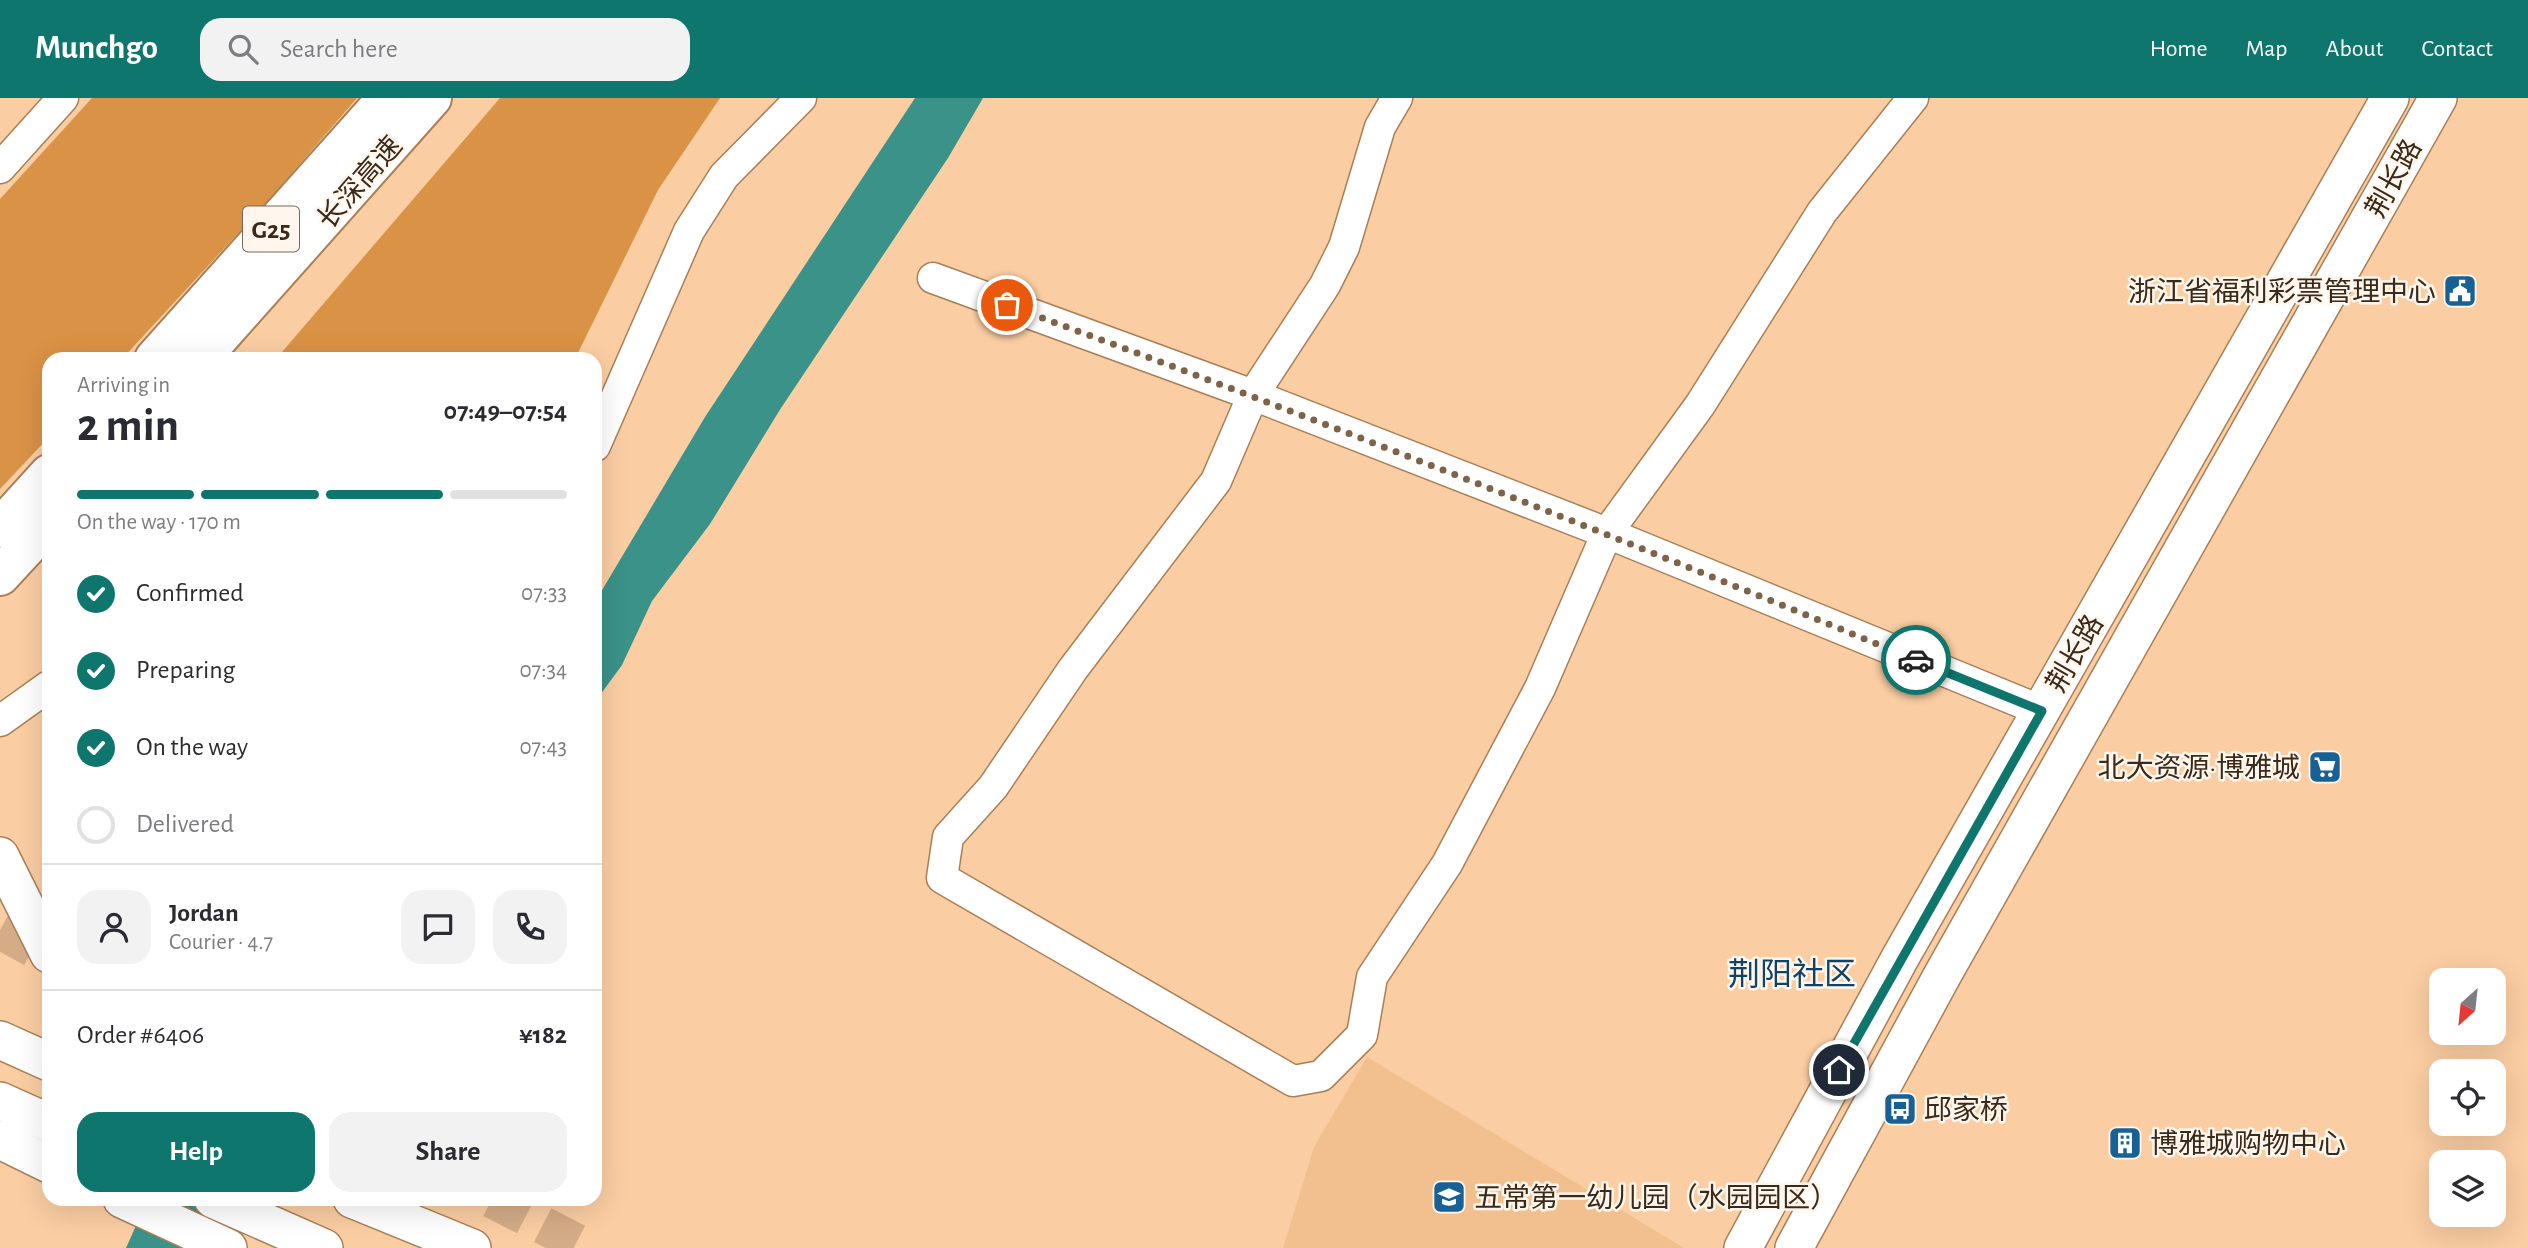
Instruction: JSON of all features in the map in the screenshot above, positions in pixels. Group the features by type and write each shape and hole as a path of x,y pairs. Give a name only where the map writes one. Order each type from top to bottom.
{"highway":[{"name":"长深高速","path":"159,352 387,98"},
{"name":"长深高速","path":"206,352 432,98"},
{"path":"0,528 42,482"},
{"path":"0,576 42,531"}],"main road":[{"name":"荆长路","path":"1743,1248 1900,958 2390,98"},
{"name":"荆长路","path":"1794,1248 1943,974 2438,98"},
{"path":"0,856 42,940"},
{"path":"0,1040 42,1059"},
{"path":"0,1101 42,1120"},
{"path":"0,1140 42,1161"},
{"path":"137,1206 228,1248"},
{"path":"229,1206 324,1248"},
{"path":"369,1206 472,1248"}],"street":[{"path":"0,168 63,98"},
{"path":"602,430 689,231 724,176 801,98"},
{"path":"1397,98 1381,127 1344,247 1325,285 1253,396 1216,481 1073,669 993,787 948,837 943,878 1293,1081 1321,1076 1362,1035 1373,977 1459,841 1540,688 1607,533 1700,405 1822,212 1913,98"},
{"path":"933,278 1253,396 1607,533 2042,711"},
{"path":"0,721 42,691"}],"shaded area":[{"path":"92,98 357,98 266,203 128,352 42,352 42,444 0,489 0,199"},
{"path":"500,98 720,98 658,190 578,352 282,352"},
{"name":"五常第一幼儿园（水园园区）","path":"1367,1057 1684,1248 1283,1248 1314,1147"}],"water":[{"path":"915,98 983,98 948,158 781,408 710,524 652,601 622,665 602,692 602,590 705,417"},
{"path":"145,1206 241,1206 220,1248 126,1248"}],"tunnel":[{"path":"0,930 42,953"},
{"path":"506,1206 587,1248"}],"way so far":[{"path":"1007,305 1253,396 1582,523 1916,660"}],"place":[{"name":"浙江省福利彩票管理中心","path":"2460,291"},
{"name":"北大资源·博雅城","path":"2325,767"},
{"name":"邱家桥","path":"1900,1109"},
{"name":"博雅城购物中心","path":"2125,1143"},
{"name":"五常第一幼儿园（水园园区）","path":"1449,1197"}],"district":[{"name":"荆阳社区","path":"1792,974"}],"route":[{"path":"1839,1070 2042,711 1916,660"}]}
